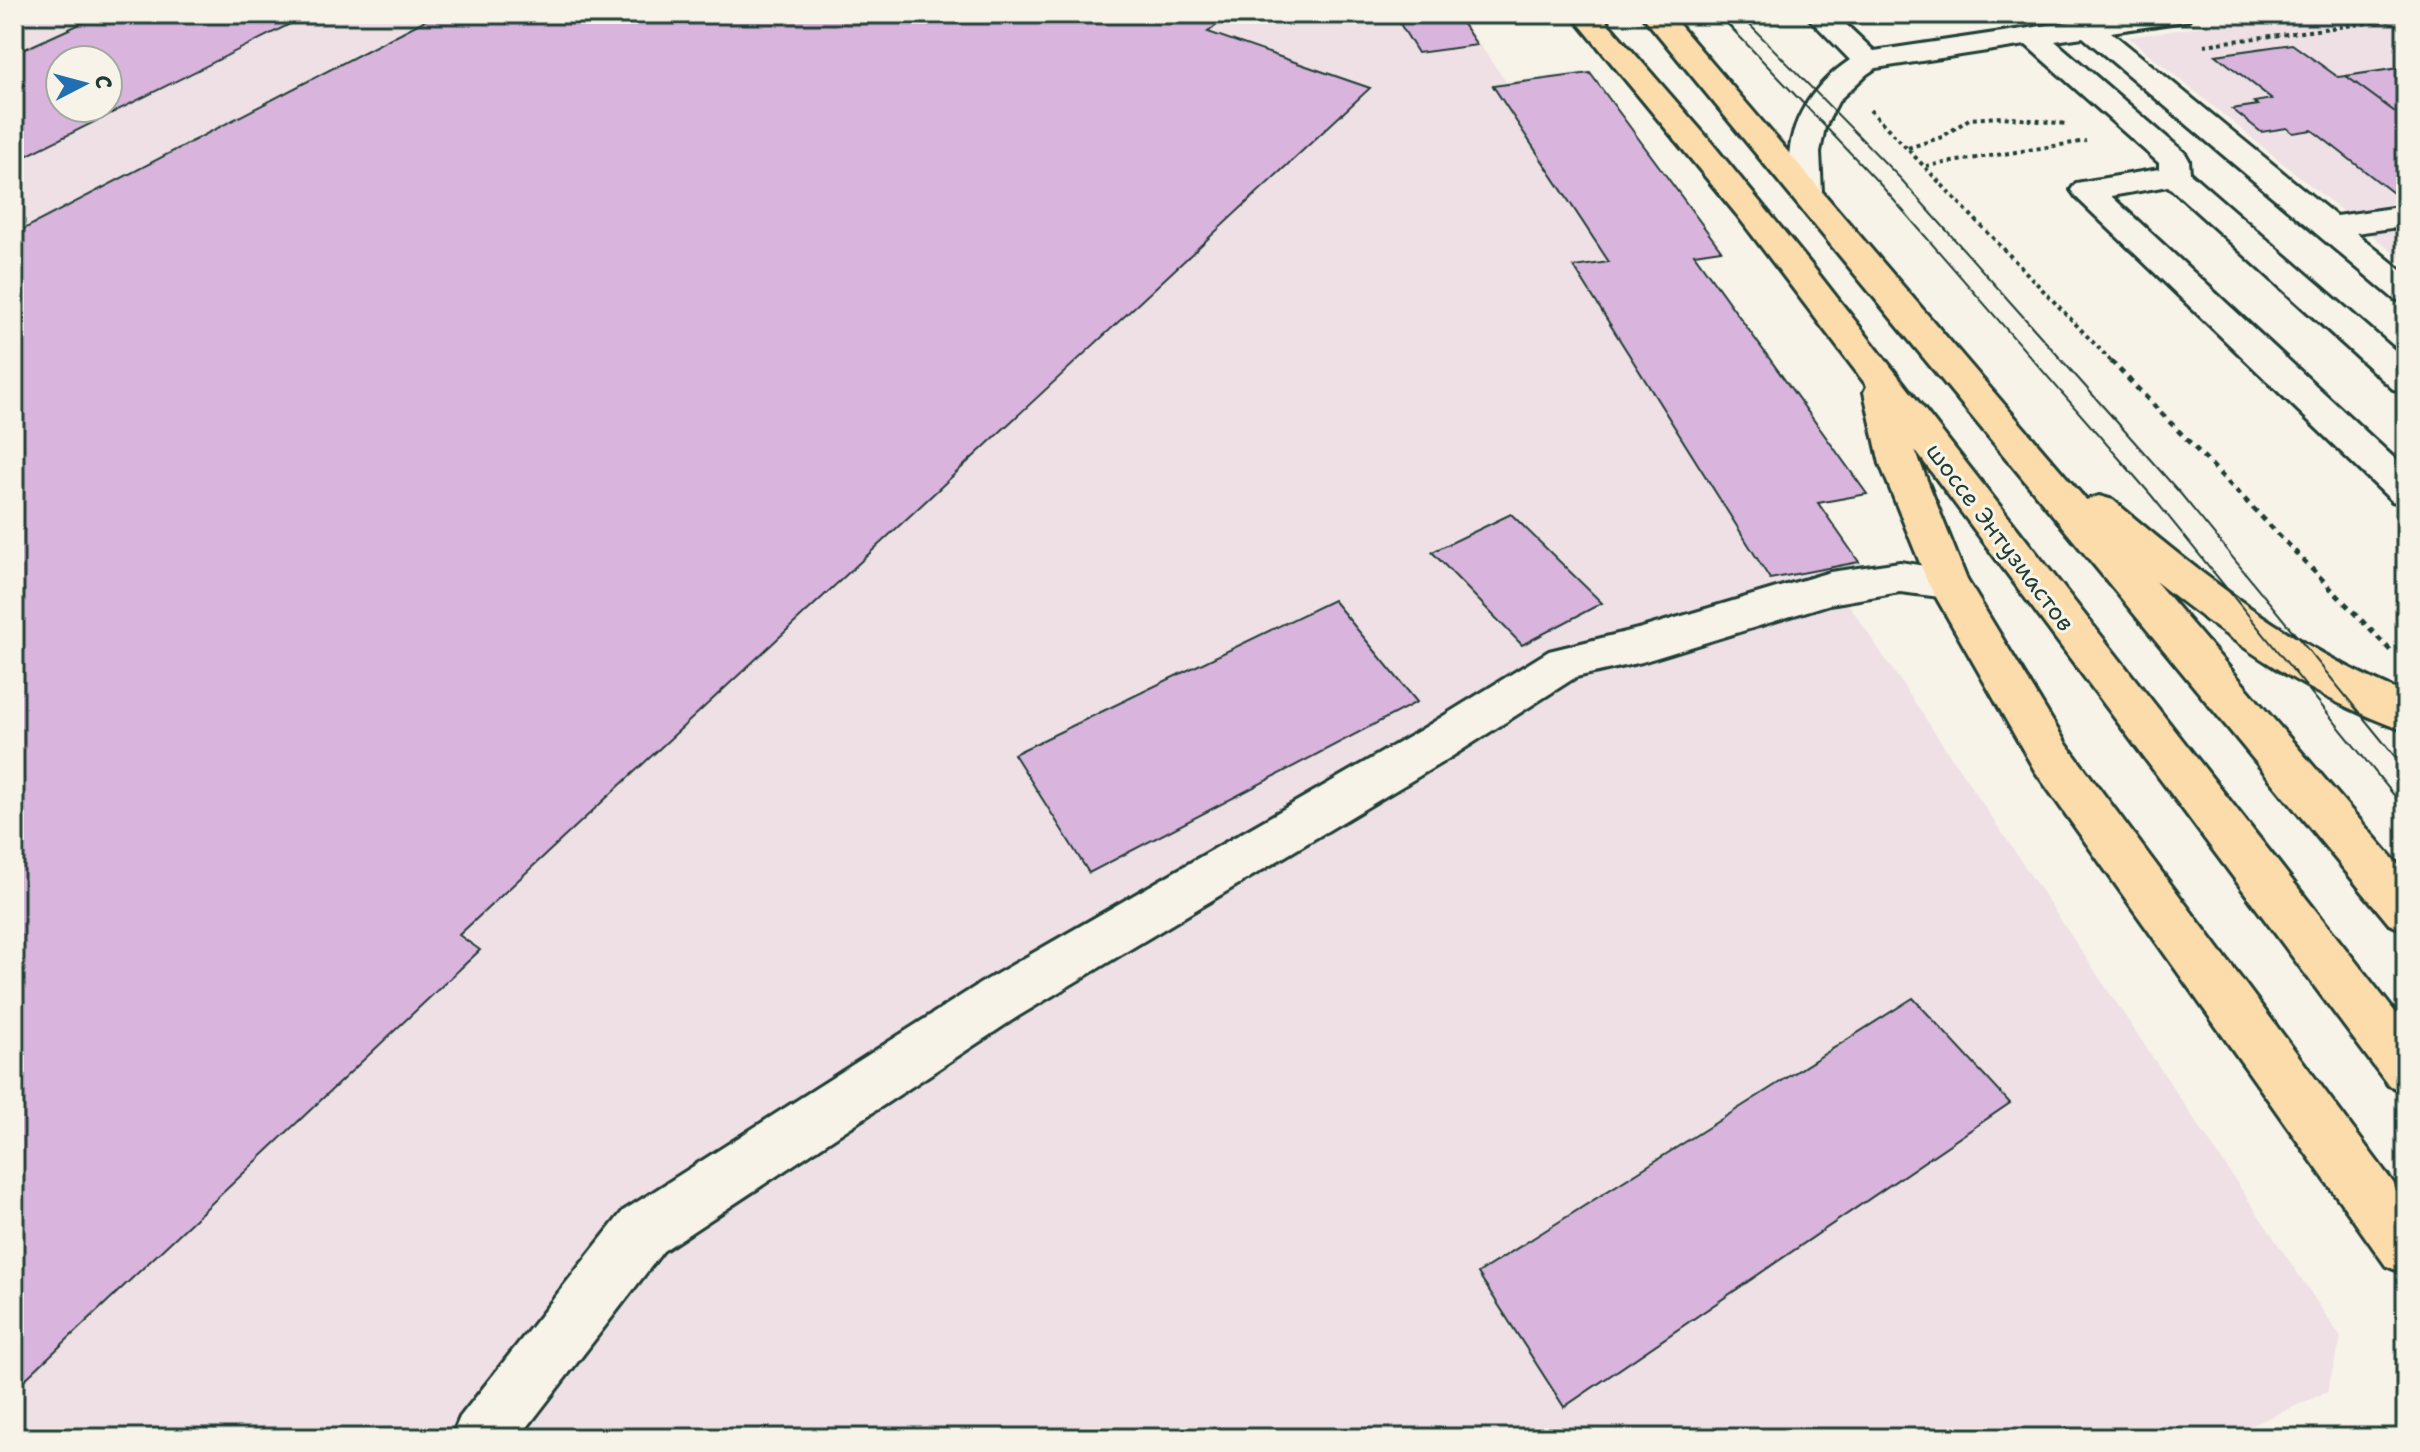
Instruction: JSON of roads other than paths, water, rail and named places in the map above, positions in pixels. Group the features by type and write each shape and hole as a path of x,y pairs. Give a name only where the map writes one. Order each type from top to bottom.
{"main road":[{"name":"шоссе Энтузиастов","path":"1585,14 1661,99 1878,374 2211,818 2406,1067"},
{"path":"1655,14 2406,909"},
{"path":"1878,374 1899,464 1948,583 2051,758 2406,1246"},
{"path":"1989,412 2195,592 2271,643 2399,713"}],"street":[{"path":"1819,14 1868,61"},
{"path":"1806,192 1806,140 1819,105 1839,79 1868,61 2178,14"},
{"path":"2089,28 2406,291"},
{"path":"2032,36 2141,136 2174,160 2175,176 2406,380"},
{"path":"2141,136 2211,130"},
{"path":"2175,176 2087,190 2406,491"},
{"path":"2328,227 2406,216"},
{"path":"481,1438 643,1231 999,1000 1435,744 1564,663 1642,645 1830,588 1900,577 1948,583"}],"tram line":[{"path":"1718,14 1878,182 2151,495 2406,810"},
{"path":"1739,14 1900,178 2180,493 2406,770"}]}
